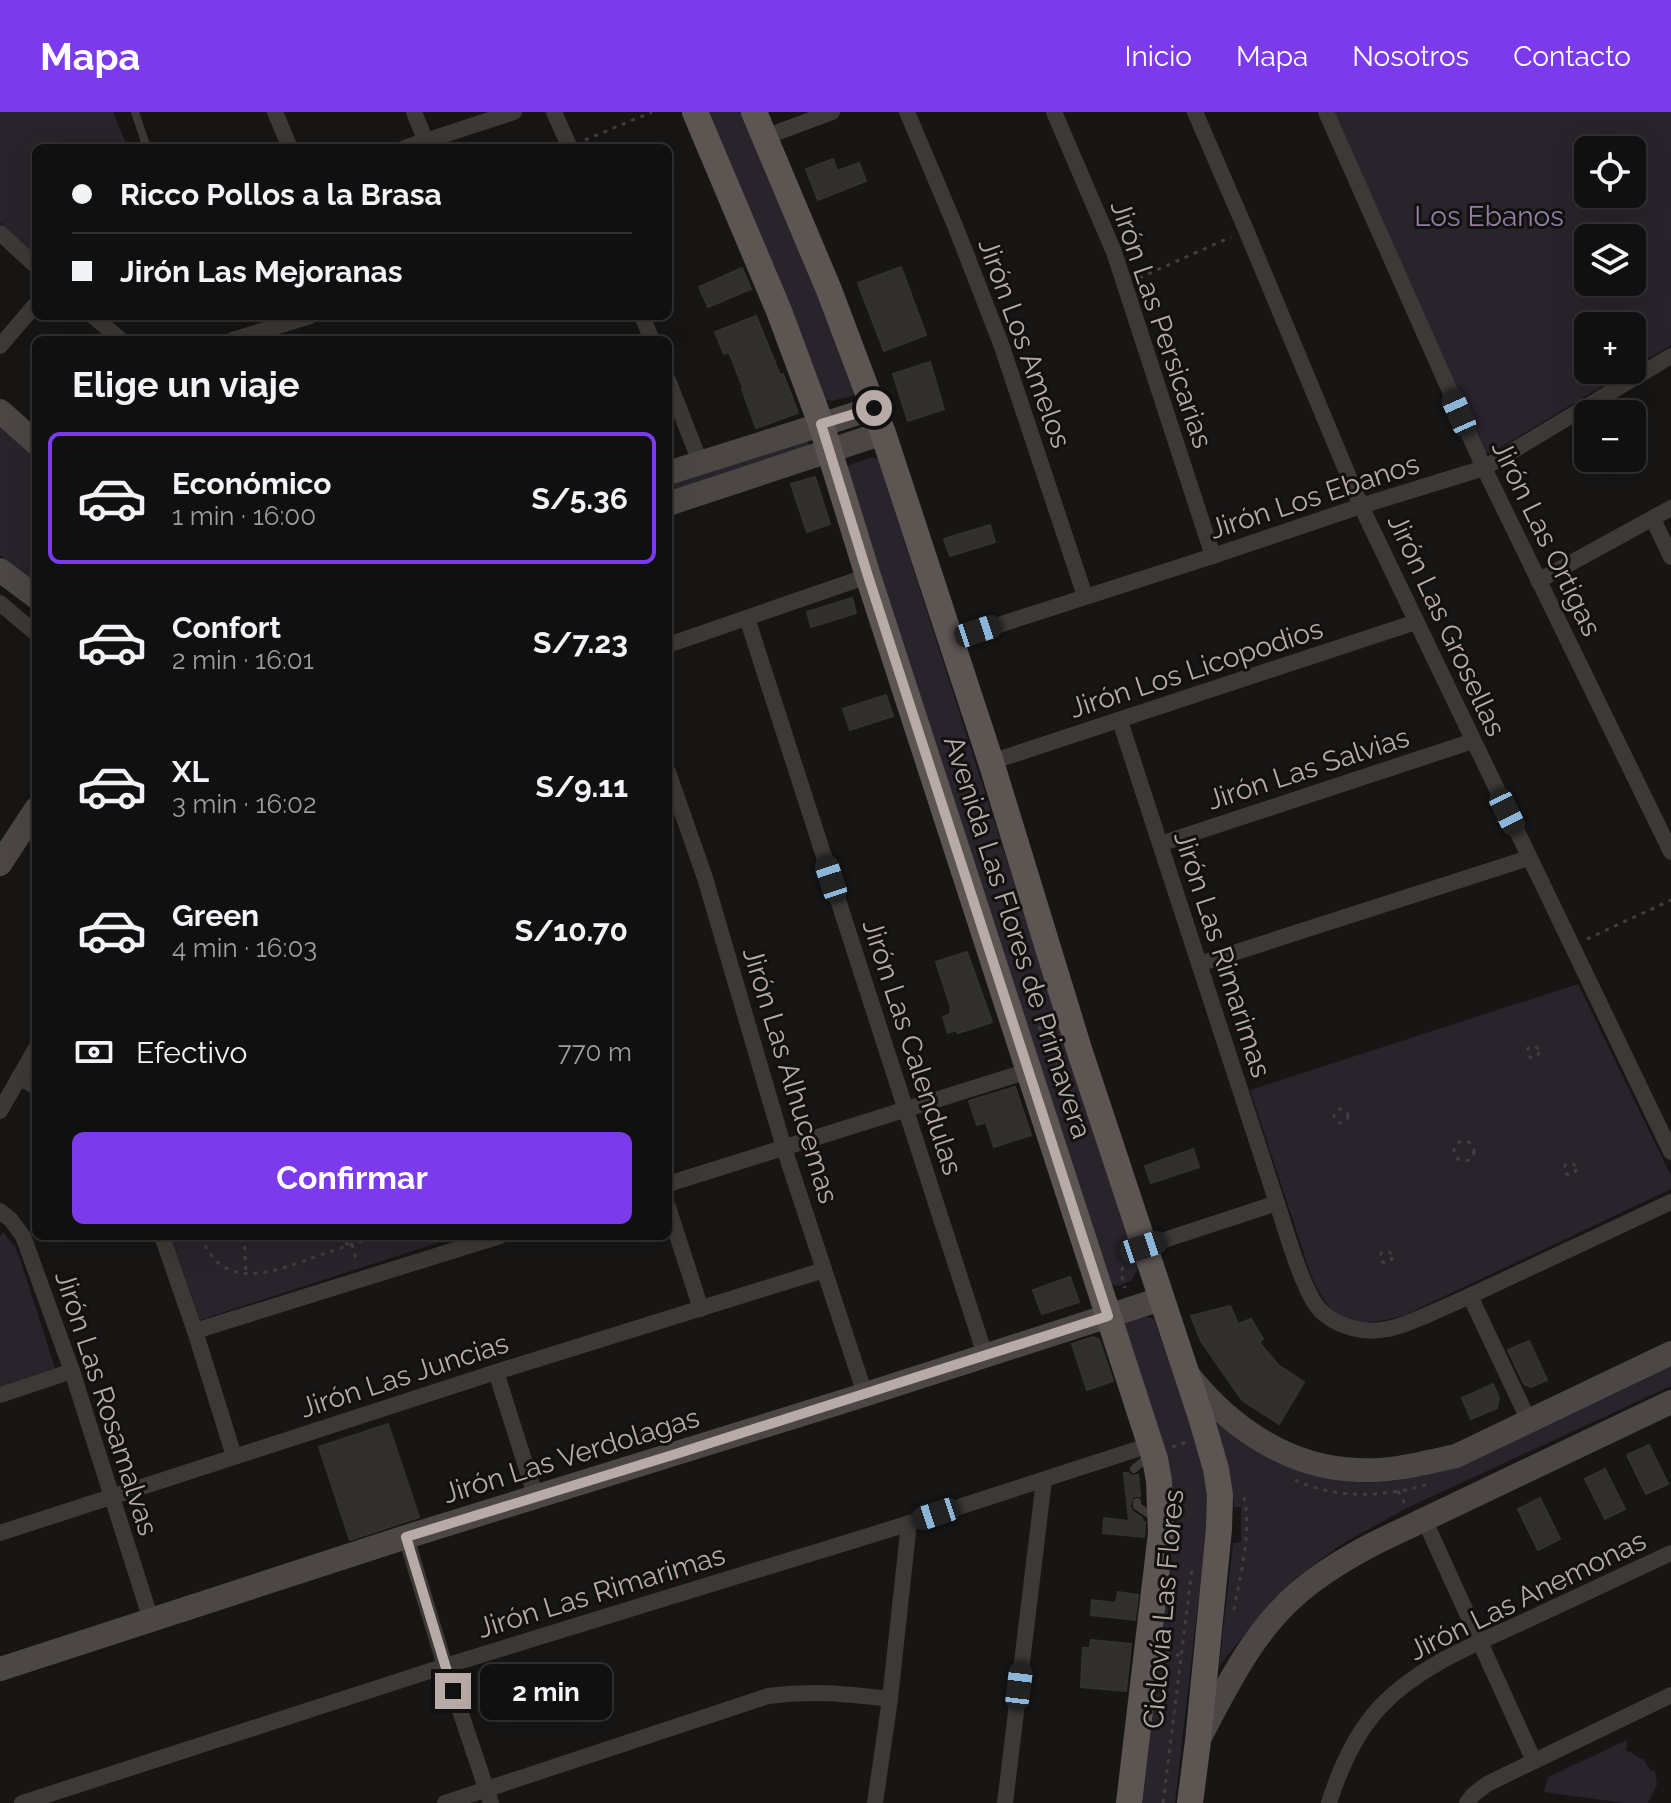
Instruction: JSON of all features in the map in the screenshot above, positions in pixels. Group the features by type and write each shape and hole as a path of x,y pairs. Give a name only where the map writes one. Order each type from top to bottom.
{"main road":[{"name":"Avenida Las Flores de Primavera","path":"695,112 779,311 821,424 1108,1316 1141,1458 1159,1481 1161,1522 1129,1803"},
{"name":"Avenida Las Flores de Primavera","path":"754,112 829,290 883,433 991,762 1074,1034 1186,1373 1194,1442 1216,1469 1220,1495 1219,1529 1194,1658 1198,1741 1190,1803"}],"street":[{"path":"275,112 288,144"},
{"path":"414,112 426,142"},
{"path":"419,144 514,112"},
{"path":"554,112 568,144"},
{"path":"765,137 832,112"},
{"name":"Jirón Los Amelos","path":"907,112 1001,344 1085,596"},
{"name":"Jirón Las Persicarias","path":"1054,112 1114,252 1213,556"},
{"name":"Jirón Las Grosellas","path":"1195,112 1361,506 1671,1152"},
{"name":"Jirón Las Ortigas","path":"1326,112 1484,468 1671,852"},
{"path":"0,233 32,262"},
{"path":"0,346 32,309"},
{"path":"98,320 116,336"},
{"path":"246,336 297,320"},
{"name":"Jirón Los Ebanos","path":"952,640 1484,468 1671,356"},
{"path":"672,390 700,462"},
{"path":"672,472 874,408"},
{"path":"0,411 32,439"},
{"path":"672,503 883,433"},
{"path":"1538,581 1671,508"},
{"path":"1653,519 1671,557"},
{"path":"0,570 32,594"},
{"path":"672,644 868,576"},
{"path":"0,603 32,630"},
{"name":"Jirón Las Calendulas","path":"747,618 985,1355"},
{"name":"Jirón Los Licopodios","path":"991,762 1416,622"},
{"name":"Jirón Las Rimarimas","path":"1120,721 1277,1203 1311,1298 1320,1310 1358,1330 1389,1329 1470,1296 1671,1202"},
{"name":"Jirón Las Salvias","path":"1160,844 1473,741"},
{"name":"Jirón Las Alhucemas","path":"672,783 705,878 784,1148 865,1394"},
{"path":"0,864 32,815"},
{"path":"1199,964 1529,858"},
{"path":"0,1111 32,1055"},
{"path":"672,1183 1028,1071"},
{"path":"19,1077 32,1085"},
{"path":"1143,1247 1277,1203"},
{"name":"Jirón Las Rosamalvas","path":"0,1211 23,1236 72,1371 151,1620"},
{"path":"672,1219 701,1309"},
{"path":"163,1240 234,1456"},
{"path":"195,1331 487,1240"},
{"name":"Jirón Las Juncias","path":"0,1533 496,1372 824,1270"},
{"path":"1470,1296 1529,1421"},
{"name":"Jirón Las Verdolagas","path":"0,1669 406,1537 1161,1299"},
{"path":"1186,1373 1230,1420 1277,1449 1328,1467 1386,1470 1456,1456 1671,1353"},
{"path":"0,1395 72,1371"},
{"path":"496,1372 536,1498"},
{"path":"1198,1741 1231,1679 1263,1631 1291,1599 1346,1558 1671,1402"},
{"name":"Jirón Las Rimarimas","path":"22,1803 445,1666 1044,1480 1141,1458"},
{"path":"1005,1803 1044,1480"},
{"path":"1420,1521 1534,1761"},
{"path":"875,1803 909,1523"},
{"path":"406,1537 488,1796"},
{"name":"Jirón Las Anemonas","path":"1329,1803 1340,1768 1360,1733 1379,1708 1400,1688 1434,1665 1480,1642 1671,1553"},
{"path":"445,1803 488,1796 768,1696 823,1692 890,1699"},
{"path":"1467,1803 1487,1784 1671,1695"}],"lane":[{"path":"135,112 146,144"},
{"path":"1137,1502 1137,1506 1161,1522"}],"path":[{"path":"576,144 652,112"},
{"path":"1125,284 1246,230"},
{"path":"1572,946 1671,900"},
{"path":"1460,1141 1474,1146 1474,1155 1467,1161 1458,1160 1453,1152 1460,1141"},
{"path":"203,1240 214,1259 229,1270 246,1275 272,1272 364,1240"},
{"path":"244,1240 246,1275"},
{"path":"344,1240 351,1244 358,1267"},
{"path":"351,1244 354,1240"},
{"path":"1141,1458 1194,1442"},
{"path":"1386,1470 1420,1521"},
{"name":"Ciclovía Las Flores","path":"1163,1803 1194,1658 1194,1558"},
{"path":"1147,1650 1194,1658"}],"green space":[{"path":"0,112 113,112 126,144 32,144 32,251 0,222"},
{"path":"704,112 745,112 856,386 853,396 831,401 823,399"},
{"name":"Los Ebanos","path":"1334,112 1671,112 1671,345 1646,360 1646,312 1574,312 1574,384 1606,384 1574,400 1574,403 1493,452 1483,453"},
{"path":"0,421 32,449 32,581 0,555"},
{"path":"807,439 809,445 672,495 672,479"},
{"path":"872,457 878,459 1138,1268 1131,1281 1118,1286 1111,1285 845,471 847,466"},
{"path":"1578,984 1671,1176 1671,1189 1405,1315 1359,1322 1337,1313 1319,1292 1311,1275 1250,1090"},
{"path":"3,1232 19,1256 55,1368 0,1386 0,1237"},
{"path":"172,1240 447,1240 200,1320"},
{"path":"1147,1317 1154,1319 1201,1455 1209,1509 1175,1803 1137,1803 1169,1533 1123,1327 1126,1321"},
{"path":"1671,1365 1671,1386 1407,1508 1342,1544 1296,1578 1273,1600 1219,1666 1233,1543 1241,1542 1241,1507 1234,1507 1216,1422 1251,1446 1339,1480 1366,1483 1393,1481 1444,1470"},
{"path":"1627,1740 1626,1751 1643,1759 1650,1770 1655,1771 1657,1785 1648,1803 1624,1803 1544,1792 1548,1777"}],"building":[{"path":"833,159 837,171 859,163 866,181 818,200 806,169"},
{"path":"901,267 926,335 884,351 858,283"},
{"path":"742,268 751,289 708,307 699,287"},
{"path":"756,316 798,413 756,428 729,352 724,354 715,332"},
{"path":"930,362 944,409 908,421 893,374"},
{"path":"815,477 830,524 807,532 791,484"},
{"path":"990,525 995,542 950,556 944,539"},
{"path":"852,598 856,613 811,627 807,612"},
{"path":"886,695 893,716 850,730 843,709"},
{"path":"967,952 992,1022 958,1033 956,1030 948,1033 943,1017 951,1014 951,1008 936,962"},
{"path":"1015,1087 1031,1135 994,1147 986,1122 977,1125 969,1101"},
{"path":"1193,1149 1199,1167 1151,1183 1145,1166"},
{"path":"1070,1277 1079,1302 1042,1314 1033,1290"},
{"path":"1230,1306 1238,1324 1251,1319 1263,1339 1259,1342 1278,1365 1304,1382 1279,1424 1242,1400 1201,1341 1191,1316"},
{"path":"1093,1337 1099,1340 1113,1381 1087,1390 1072,1344"},
{"path":"1529,1341 1547,1380 1531,1387 1524,1384 1508,1350"},
{"path":"1493,1384 1499,1398 1497,1408 1471,1419 1462,1398"},
{"path":"388,1424 419,1517 350,1540 319,1447"},
{"path":"1649,1445 1668,1484 1646,1494 1627,1455"},
{"path":"1605,1469 1625,1509 1605,1519 1585,1479"},
{"path":"1124,1473 1138,1475 1140,1496 1133,1496 1130,1506 1145,1522 1144,1537 1103,1533 1104,1518 1129,1521"},
{"path":"1540,1498 1560,1539 1538,1550 1518,1509"},
{"path":"1118,1592 1138,1595 1135,1620 1091,1615 1092,1600 1116,1603"},
{"path":"1091,1640 1131,1644 1126,1691 1081,1687 1083,1648 1090,1648"}],"route":[{"path":"453,1691 406,1537 1108,1316 821,424 874,408"}]}
